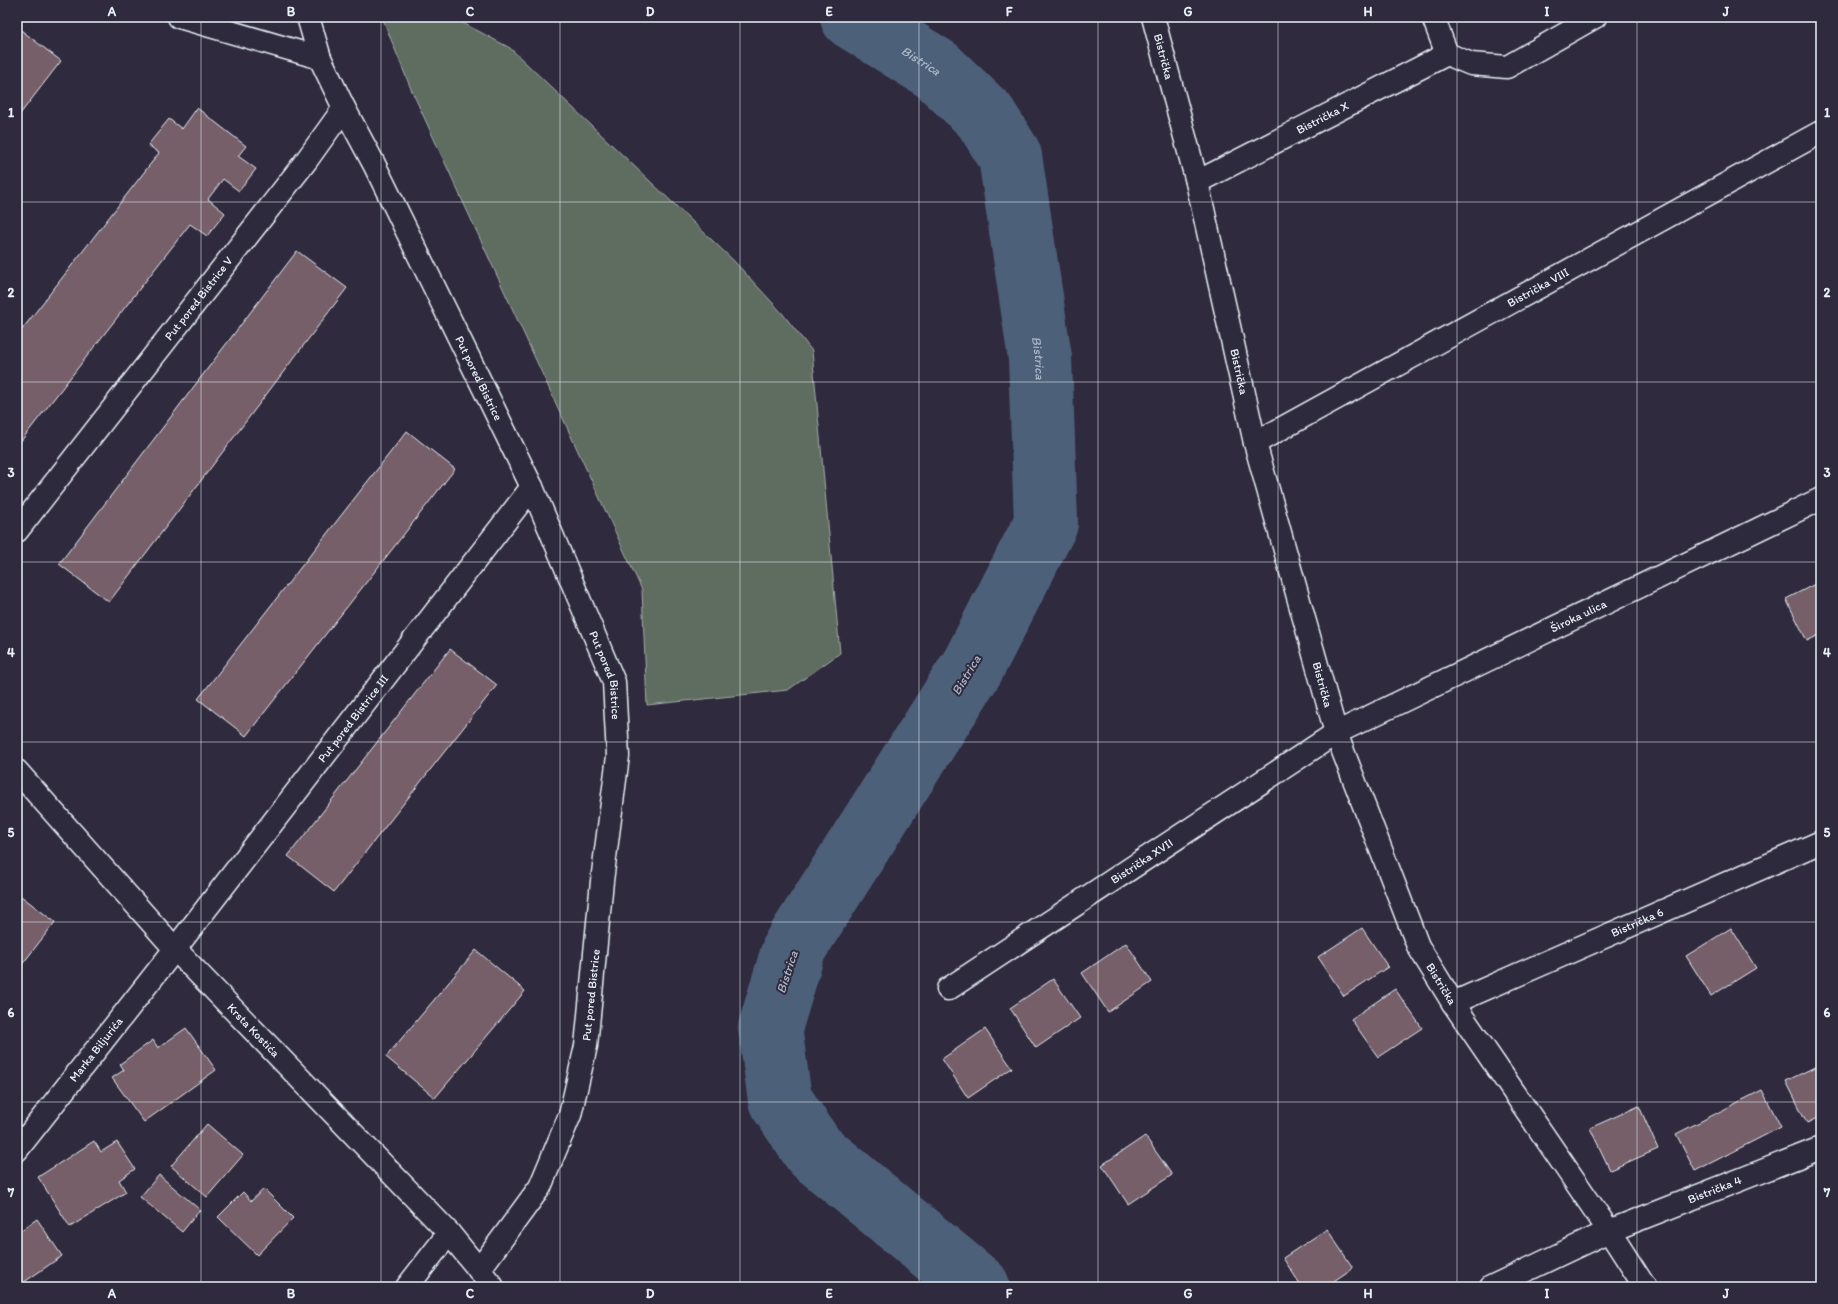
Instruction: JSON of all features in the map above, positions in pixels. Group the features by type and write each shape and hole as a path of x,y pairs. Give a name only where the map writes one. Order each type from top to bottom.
{"street":[{"path":"179,17 320,58"},
{"path":"308,17 320,58 344,108"},
{"name":"Bistrička","path":"1153,17 1197,182 1255,443 1336,733 1418,946 1453,1004 1609,1231 1645,1287"},
{"path":"1433,17 1448,54 1471,64 1507,66 1595,17"},
{"name":"Bistrička X","path":"1197,182 1448,54"},
{"name":"Put pored Bistrice","path":"344,108 374,164 532,487 614,682 618,756 602,881 586,1046 570,1115 540,1187 479,1270"},
{"name":"Put pored Bistrice V","path":"17,531 306,161 344,108"},
{"name":"Bistrička VIII","path":"1255,443 1821,132"},
{"name":"Put pored Bistrice III","path":"175,949 532,487"},
{"name":"Široka ulica","path":"1336,733 1821,499"},
{"name":"Bistrička XVII","path":"948,989 1336,733"},
{"name":"Krsta Kostića","path":"17,771 175,949 449,1233 493,1287"},
{"name":"Bistrička 6","path":"1453,1004 1821,842"},
{"name":"Marka Biljurića","path":"17,1150 175,949"},
{"name":"Bistrička 4","path":"1491,1287 1609,1231 1821,1148"},
{"path":"406,1287 449,1233"}],"green space":[{"path":"382,17 452,17 510,48 734,261 782,313 812,351 840,653 788,690 647,705 642,590 411,89"}],"building":[{"path":"17,27 61,61 17,118"},
{"path":"197,108 246,146 238,156 256,169 239,191 223,179 208,199 225,213 207,236 190,224 17,446 17,336 159,153 148,145 169,119 182,129"},
{"path":"297,251 347,288 109,602 59,564"},
{"path":"407,431 455,469 246,736 198,699"},
{"path":"1821,581 1821,634 1807,641 1786,599"},
{"path":"450,649 497,685 334,892 288,856"},
{"path":"17,893 55,922 17,971"},
{"path":"1362,928 1388,967 1344,996 1318,957"},
{"path":"1731,928 1756,968 1711,996 1686,956"},
{"path":"1126,943 1152,982 1108,1012 1082,973"},
{"path":"476,950 525,991 435,1098 386,1057"},
{"path":"1053,979 1080,1018 1036,1048 1010,1008"},
{"path":"1395,989 1422,1028 1378,1057 1351,1019"},
{"path":"186,1028 216,1070 144,1122 112,1078 124,1070 120,1064 153,1040 158,1048"},
{"path":"985,1029 1012,1068 968,1098 942,1059"},
{"path":"1821,1064 1821,1116 1807,1123 1786,1081"},
{"path":"1762,1090 1781,1127 1695,1171 1676,1134"},
{"path":"1639,1106 1658,1149 1610,1170 1590,1128"},
{"path":"207,1124 243,1155 207,1197 171,1166"},
{"path":"1145,1136 1172,1175 1128,1204 1102,1165"},
{"path":"94,1141 101,1152 117,1142 135,1169 119,1180 126,1192 70,1227 38,1177"},
{"path":"159,1175 200,1210 182,1232 140,1197"},
{"path":"264,1189 293,1218 257,1255 218,1217 243,1192 251,1201"},
{"path":"37,1219 62,1256 17,1287 17,1233"},
{"path":"1327,1229 1353,1268 1325,1287 1302,1287 1283,1258"}],"waterway":[{"name":"Bistrica","path":"852,17 937,70 985,116 1010,156 1040,358 1046,523 973,666 794,948 770,1028 780,1100 814,1151 978,1287"}]}
